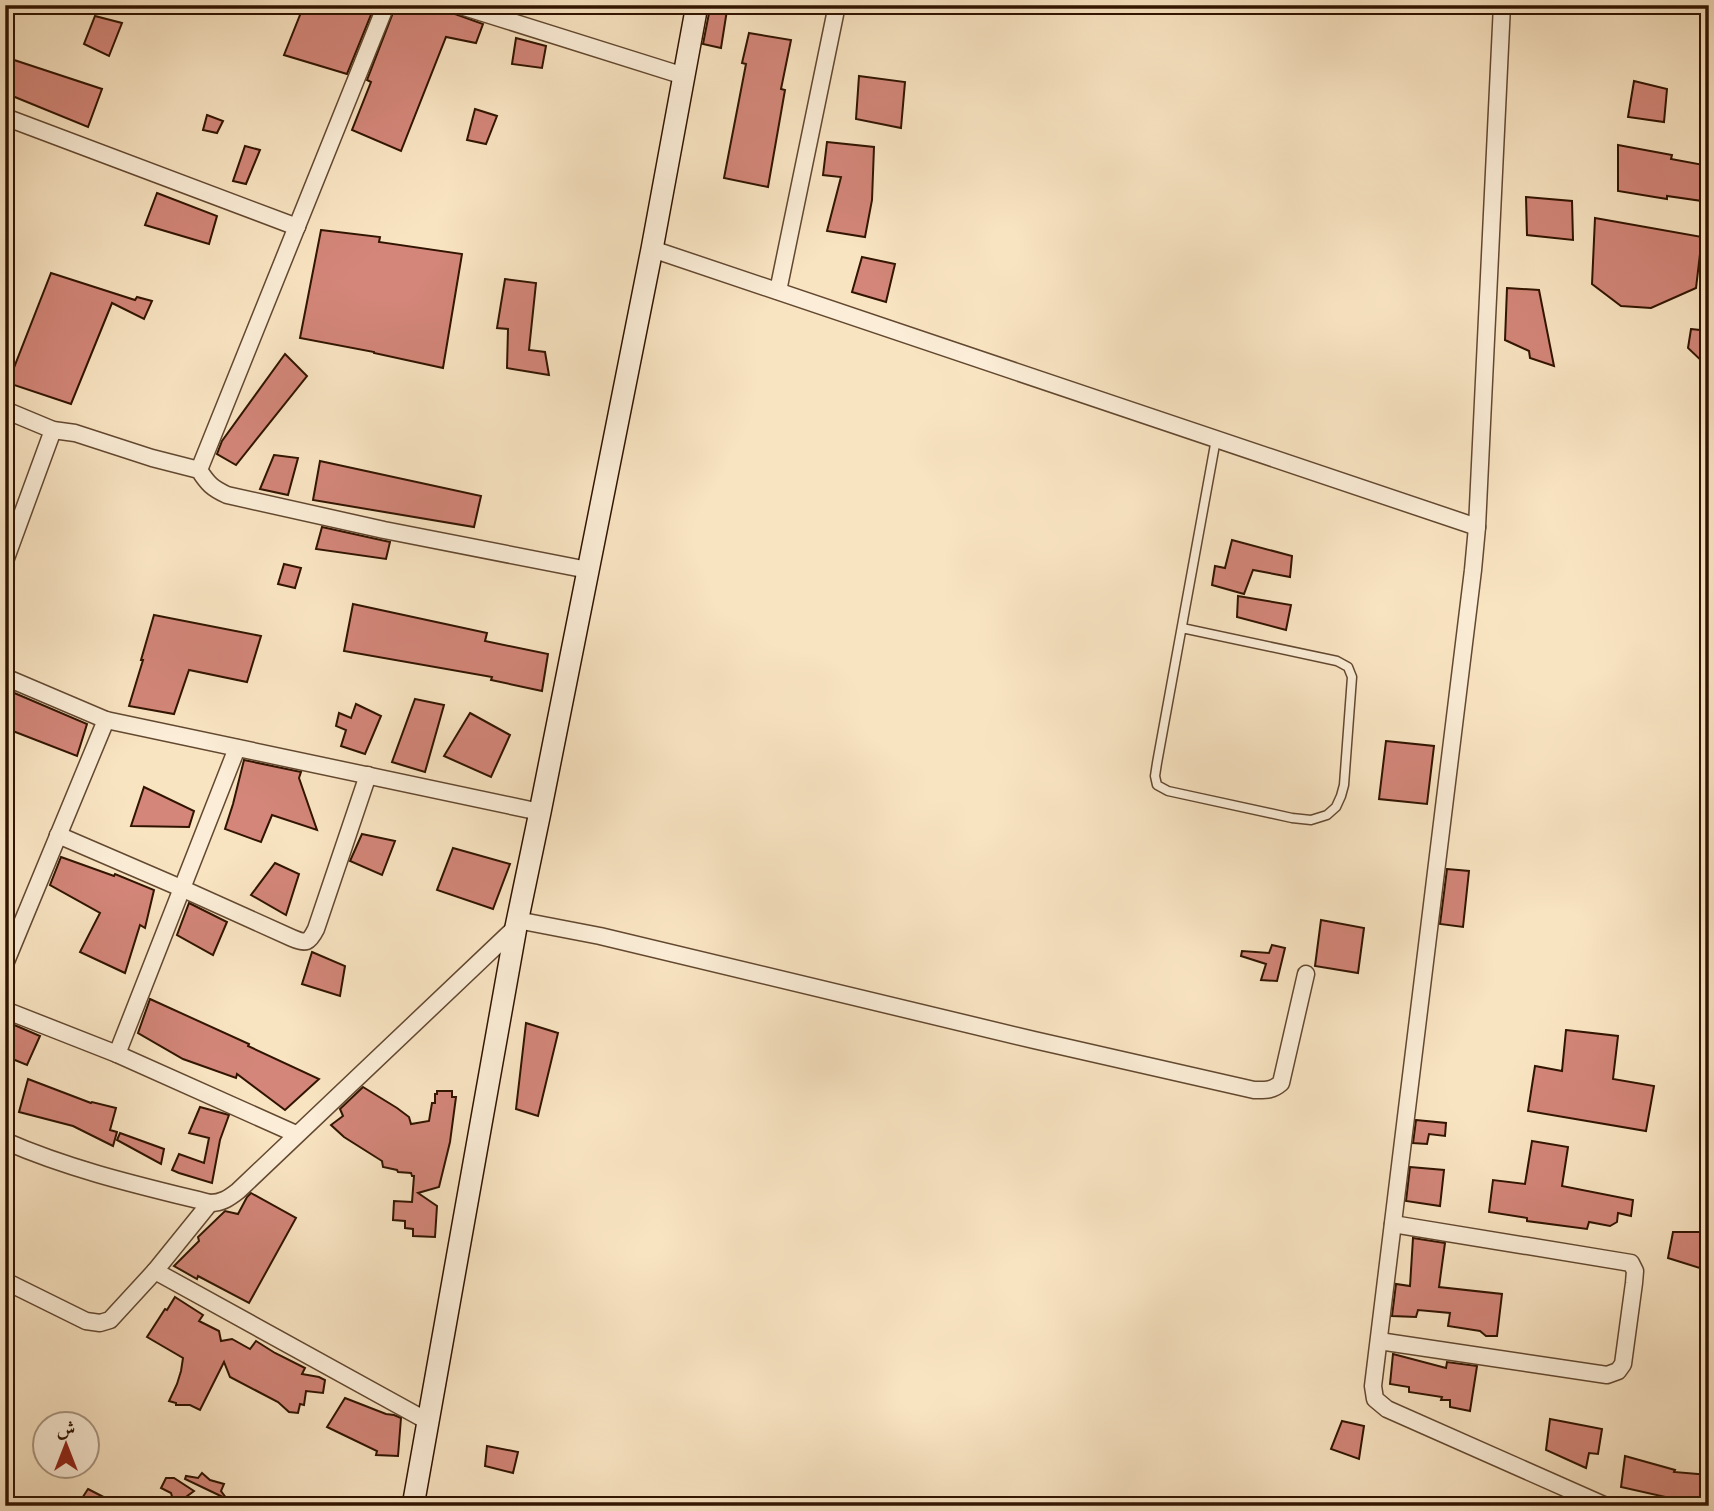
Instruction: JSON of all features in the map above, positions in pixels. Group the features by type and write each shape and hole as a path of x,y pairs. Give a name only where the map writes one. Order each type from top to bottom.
{"street":[{"path":"199,470 386,5"},
{"path":"458,5 684,76"},
{"path":"413,1506 517,923 652,249 697,5"},
{"path":"778,291 837,5"},
{"path":"1502,5 1474,570 1373,1386 1375,1399 1387,1409 1606,1506"},
{"path":"5,117 297,227"},
{"path":"652,249 1477,527"},
{"path":"5,410 53,430 75,432 152,458 199,470 207,483 227,495 384,530 587,570"},
{"path":"5,561 53,430"},
{"path":"5,677 106,720 540,812"},
{"path":"5,964 106,720"},
{"path":"117,1054 237,748"},
{"path":"58,835 302,942 312,938 316,929 368,775"},
{"path":"517,923 600,936 1254,1090 1268,1090 1281,1083 1306,974"},
{"path":"5,1141 32,1153 118,1180 210,1203 228,1199 517,923"},
{"path":"5,1010 117,1054 296,1134"},
{"path":"5,1281 86,1321 100,1324 110,1320 155,1271 210,1203"},
{"path":"1379,1341 1607,1375 1618,1371 1623,1364 1634,1283 1635,1271 1631,1263 1393,1224"},
{"path":"155,1271 429,1422"}],"lane":[{"path":"1182,628 1336,661 1348,667 1352,677 1344,785 1336,807 1327,815 1311,820 1292,818 1168,791 1157,785 1157,764 1216,439"}],"building":[{"path":"304,5 375,5 347,74 284,55"},
{"path":"396,5 430,5 483,24 476,43 446,37 401,151 352,130 371,82 367,80"},
{"path":"710,8 727,10 721,48 703,44"},
{"path":"95,16 122,23 109,56 84,44"},
{"path":"749,33 791,40 781,89 785,90 768,187 724,178 746,64 742,63"},
{"path":"516,38 546,46 542,68 512,64"},
{"path":"5,57 102,89 88,127 5,93"},
{"path":"859,76 905,82 901,128 856,119"},
{"path":"1634,81 1667,89 1664,122 1628,117"},
{"path":"475,109 497,116 486,144 467,140"},
{"path":"207,115 223,121 217,133 203,130"},
{"path":"827,142 874,147 872,200 865,237 827,231 841,177 823,175"},
{"path":"1618,145 1672,155 1671,159 1709,166 1709,202 1618,191"},
{"path":"245,146 260,150 246,184 233,181"},
{"path":"157,193 217,216 209,244 145,225"},
{"path":"1526,197 1572,201 1573,240 1527,235"},
{"path":"1595,218 1702,237 1696,288 1651,308 1621,306 1592,284"},
{"path":"321,230 380,237 379,242 462,254 443,368 300,338"},
{"path":"862,257 895,264 886,302 852,292"},
{"path":"51,273 135,300 137,297 152,301 144,319 112,303 71,404 8,383"},
{"path":"505,279 536,283 529,350 545,352 549,375 507,368 508,329 497,328"},
{"path":"1507,288 1539,290 1554,366 1530,358 1529,351 1505,340"},
{"path":"1691,329 1709,331 1709,368 1688,348"},
{"path":"285,354 307,376 236,465 217,454 222,441"},
{"path":"274,455 298,458 288,495 260,489"},
{"path":"320,461 481,496 474,527 313,500"},
{"path":"322,527 390,542 386,559 316,549"},
{"path":"1232,540 1292,556 1290,577 1253,570 1244,594 1212,585 1215,566 1225,568"},
{"path":"284,564 301,568 295,588 278,584"},
{"path":"1238,596 1291,605 1286,630 1237,617"},
{"path":"353,604 487,633 485,641 548,654 542,691 491,680 492,677 344,651"},
{"path":"154,615 261,636 247,682 189,670 174,714 129,706"},
{"path":"5,689 87,724 77,756 5,728"},
{"path":"415,699 444,705 425,772 392,762"},
{"path":"356,704 381,716 365,754 341,746 346,730 336,726 339,713 351,718"},
{"path":"470,713 510,735 491,777 444,756"},
{"path":"1386,741 1434,746 1427,804 1379,799"},
{"path":"244,760 301,772 299,778 317,830 272,815 261,842 225,829"},
{"path":"144,787 194,811 189,827 131,826"},
{"path":"362,834 395,841 382,875 350,861"},
{"path":"453,848 510,864 493,909 437,890"},
{"path":"61,857 154,890 145,928 140,925 125,973 80,952 100,913 50,885"},
{"path":"275,863 299,874 286,915 251,895"},
{"path":"1447,869 1469,871 1463,927 1440,924"},
{"path":"189,903 227,922 213,955 177,935"},
{"path":"1321,920 1364,928 1358,973 1315,966"},
{"path":"1272,945 1285,948 1277,981 1261,980 1266,964 1241,956 1242,951 1269,953"},
{"path":"312,952 345,966 340,996 302,984"},
{"path":"150,999 319,1079 285,1110 237,1074 236,1078 183,1059 138,1033"},
{"path":"5,1021 40,1036 27,1065 5,1056"},
{"path":"526,1023 558,1033 538,1116 516,1109"},
{"path":"1566,1030 1618,1036 1613,1079 1654,1086 1646,1131 1528,1111 1535,1066 1562,1071"},
{"path":"28,1079 91,1103 116,1108 110,1130 117,1132 113,1146 73,1126 19,1112"},
{"path":"363,1087 409,1117 411,1124 429,1121 437,1091 452,1091 452,1097 456,1097 450,1142 439,1187 418,1193 437,1206 435,1237 413,1236 413,1229 405,1228 405,1221 393,1220 394,1201 412,1202 414,1176 383,1167 382,1161 344,1137 331,1125 343,1116 340,1109"},
{"path":"200,1107 229,1115 220,1140 212,1183 172,1170 179,1154 204,1163 209,1138 189,1133"},
{"path":"1416,1120 1446,1123 1445,1136 1429,1134 1427,1144 1413,1143"},
{"path":"120,1133 164,1149 161,1164 117,1140"},
{"path":"1532,1141 1568,1147 1562,1186 1633,1200 1631,1216 1618,1213 1617,1222 1610,1226 1589,1222 1587,1229 1527,1221 1527,1218 1489,1212 1493,1180 1525,1184"},
{"path":"1410,1167 1444,1170 1440,1206 1406,1201"},
{"path":"251,1193 296,1218 249,1303 174,1266 199,1241 198,1237 225,1211 238,1214"},
{"path":"1673,1232 1709,1232 1706,1270 1668,1258"},
{"path":"1413,1238 1445,1243 1439,1287 1502,1294 1497,1336 1486,1336 1480,1331 1448,1326 1450,1313 1418,1310 1416,1317 1392,1316 1396,1284 1410,1286"},
{"path":"175,1297 203,1315 199,1321 219,1331 221,1341 232,1339 250,1349 256,1341 305,1368 302,1374 325,1380 323,1393 306,1391 304,1405 300,1404 298,1413 289,1412 278,1402 230,1377 224,1362 200,1410 169,1401 177,1384 183,1358 147,1337"},
{"path":"1393,1354 1446,1368 1447,1362 1477,1366 1470,1411 1450,1407 1450,1400 1441,1400 1442,1397 1409,1392 1409,1387 1390,1384"},
{"path":"345,1398 401,1418 398,1456 376,1455 377,1451 327,1427"},
{"path":"1550,1419 1602,1429 1598,1454 1589,1453 1586,1468 1546,1450"},
{"path":"1342,1421 1364,1426 1359,1459 1331,1449"},
{"path":"487,1446 518,1452 513,1473 485,1466"},
{"path":"1625,1456 1675,1470 1674,1472 1709,1475 1709,1506 1621,1487"},
{"path":"202,1473 210,1480 224,1484 221,1491 227,1499 185,1479 186,1476 198,1478"},
{"path":"166,1478 174,1478 194,1491 181,1505 173,1500 171,1493 161,1488"},
{"path":"88,1489 121,1506 77,1506"}]}
